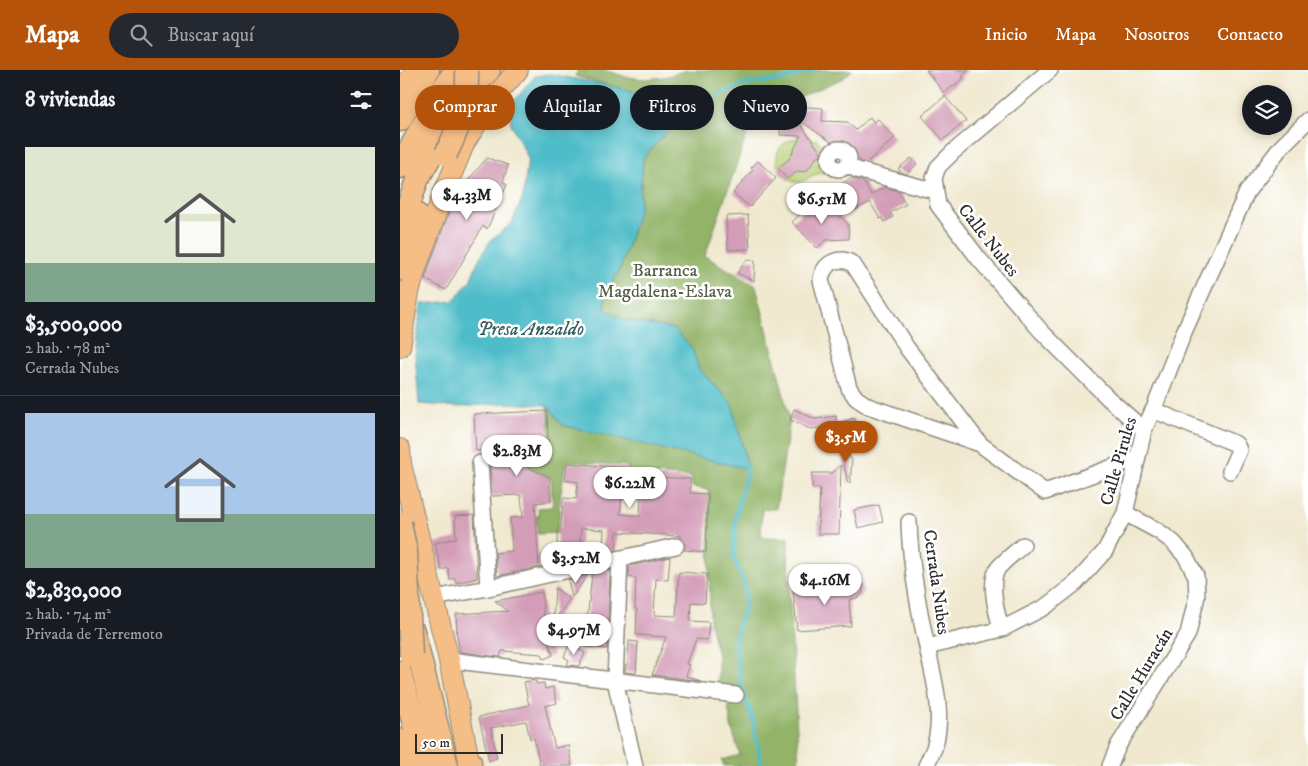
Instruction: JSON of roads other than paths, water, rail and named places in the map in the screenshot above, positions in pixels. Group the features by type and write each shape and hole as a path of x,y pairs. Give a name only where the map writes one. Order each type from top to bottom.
{"highway":[{"path":"400,120 428,70"},
{"path":"400,146 442,70"},
{"path":"400,167 444,86 456,70"},
{"path":"400,269 427,190 460,125 466,102 467,70"},
{"path":"400,203 409,177 456,94 474,70"},
{"path":"400,230 417,180 462,100 489,70"},
{"path":"400,523 406,552 406,664 438,766"},
{"path":"400,579 447,766"},
{"path":"400,608 406,664 425,766"},
{"path":"400,698 417,766"},
{"path":"400,740 406,766"}],"main road":[{"path":"400,96 416,70"},
{"path":"400,131 435,70"},
{"path":"400,347 409,292 440,203 465,142 491,101 518,70"},
{"path":"400,449 401,464 449,660 470,765"}],"street":[{"path":"848,165 856,170 934,191 934,178 938,166 1050,70"},
{"name":"Calle Pirules","path":"927,647 1002,629 1045,607 1076,583 1104,551 1124,513 1144,430 1184,332 1247,192 1281,147 1308,120"},
{"name":"Calle Nubes","path":"934,191 938,205 978,259 1009,296 1074,366 1144,430"},
{"path":"980,444 868,406 856,398 847,382 821,280 821,275 826,266 840,260 853,264 907,348 980,444 1045,492 1137,458"},
{"path":"1154,408 1236,444 1239,450 1230,471"},
{"path":"480,463 488,588"},
{"name":"Calle Huracán","path":"1110,766 1118,746 1188,634 1197,596 1196,576 1186,557 1173,542 1124,513"},
{"name":"Cerrada Nubes","path":"909,522 910,549 927,647 936,684 938,713 935,745 926,766"},
{"path":"1002,629 998,620 993,580 999,568 1023,545"},
{"path":"434,598 488,588 676,546"},
{"path":"620,558 615,681 633,759"},
{"path":"449,660 736,696"}],"water":[{"name":"Presa Anzaldo","path":"550,74 607,85 527,85 535,76"},
{"name":"Presa Anzaldo","path":"525,88 525,130 620,130 620,88 630,91 630,130 669,130 643,158 639,210 621,266 605,296 605,309 624,320 674,329 692,348 699,369 732,404 748,469 562,425 550,408 545,405 505,403 459,407 419,404 415,355 421,304 453,301 470,281 478,261 490,241 512,223 523,197 528,158 514,130 515,100"}],"waterway":[{"path":"714,98 745,84 781,80 814,70"},
{"path":"745,464 747,471 735,520 734,558 745,586 745,606 735,638 741,687 752,717 762,766"}],"park label":[{"name":"Barranca Magdalena-Eslava","path":"665,280"}]}
